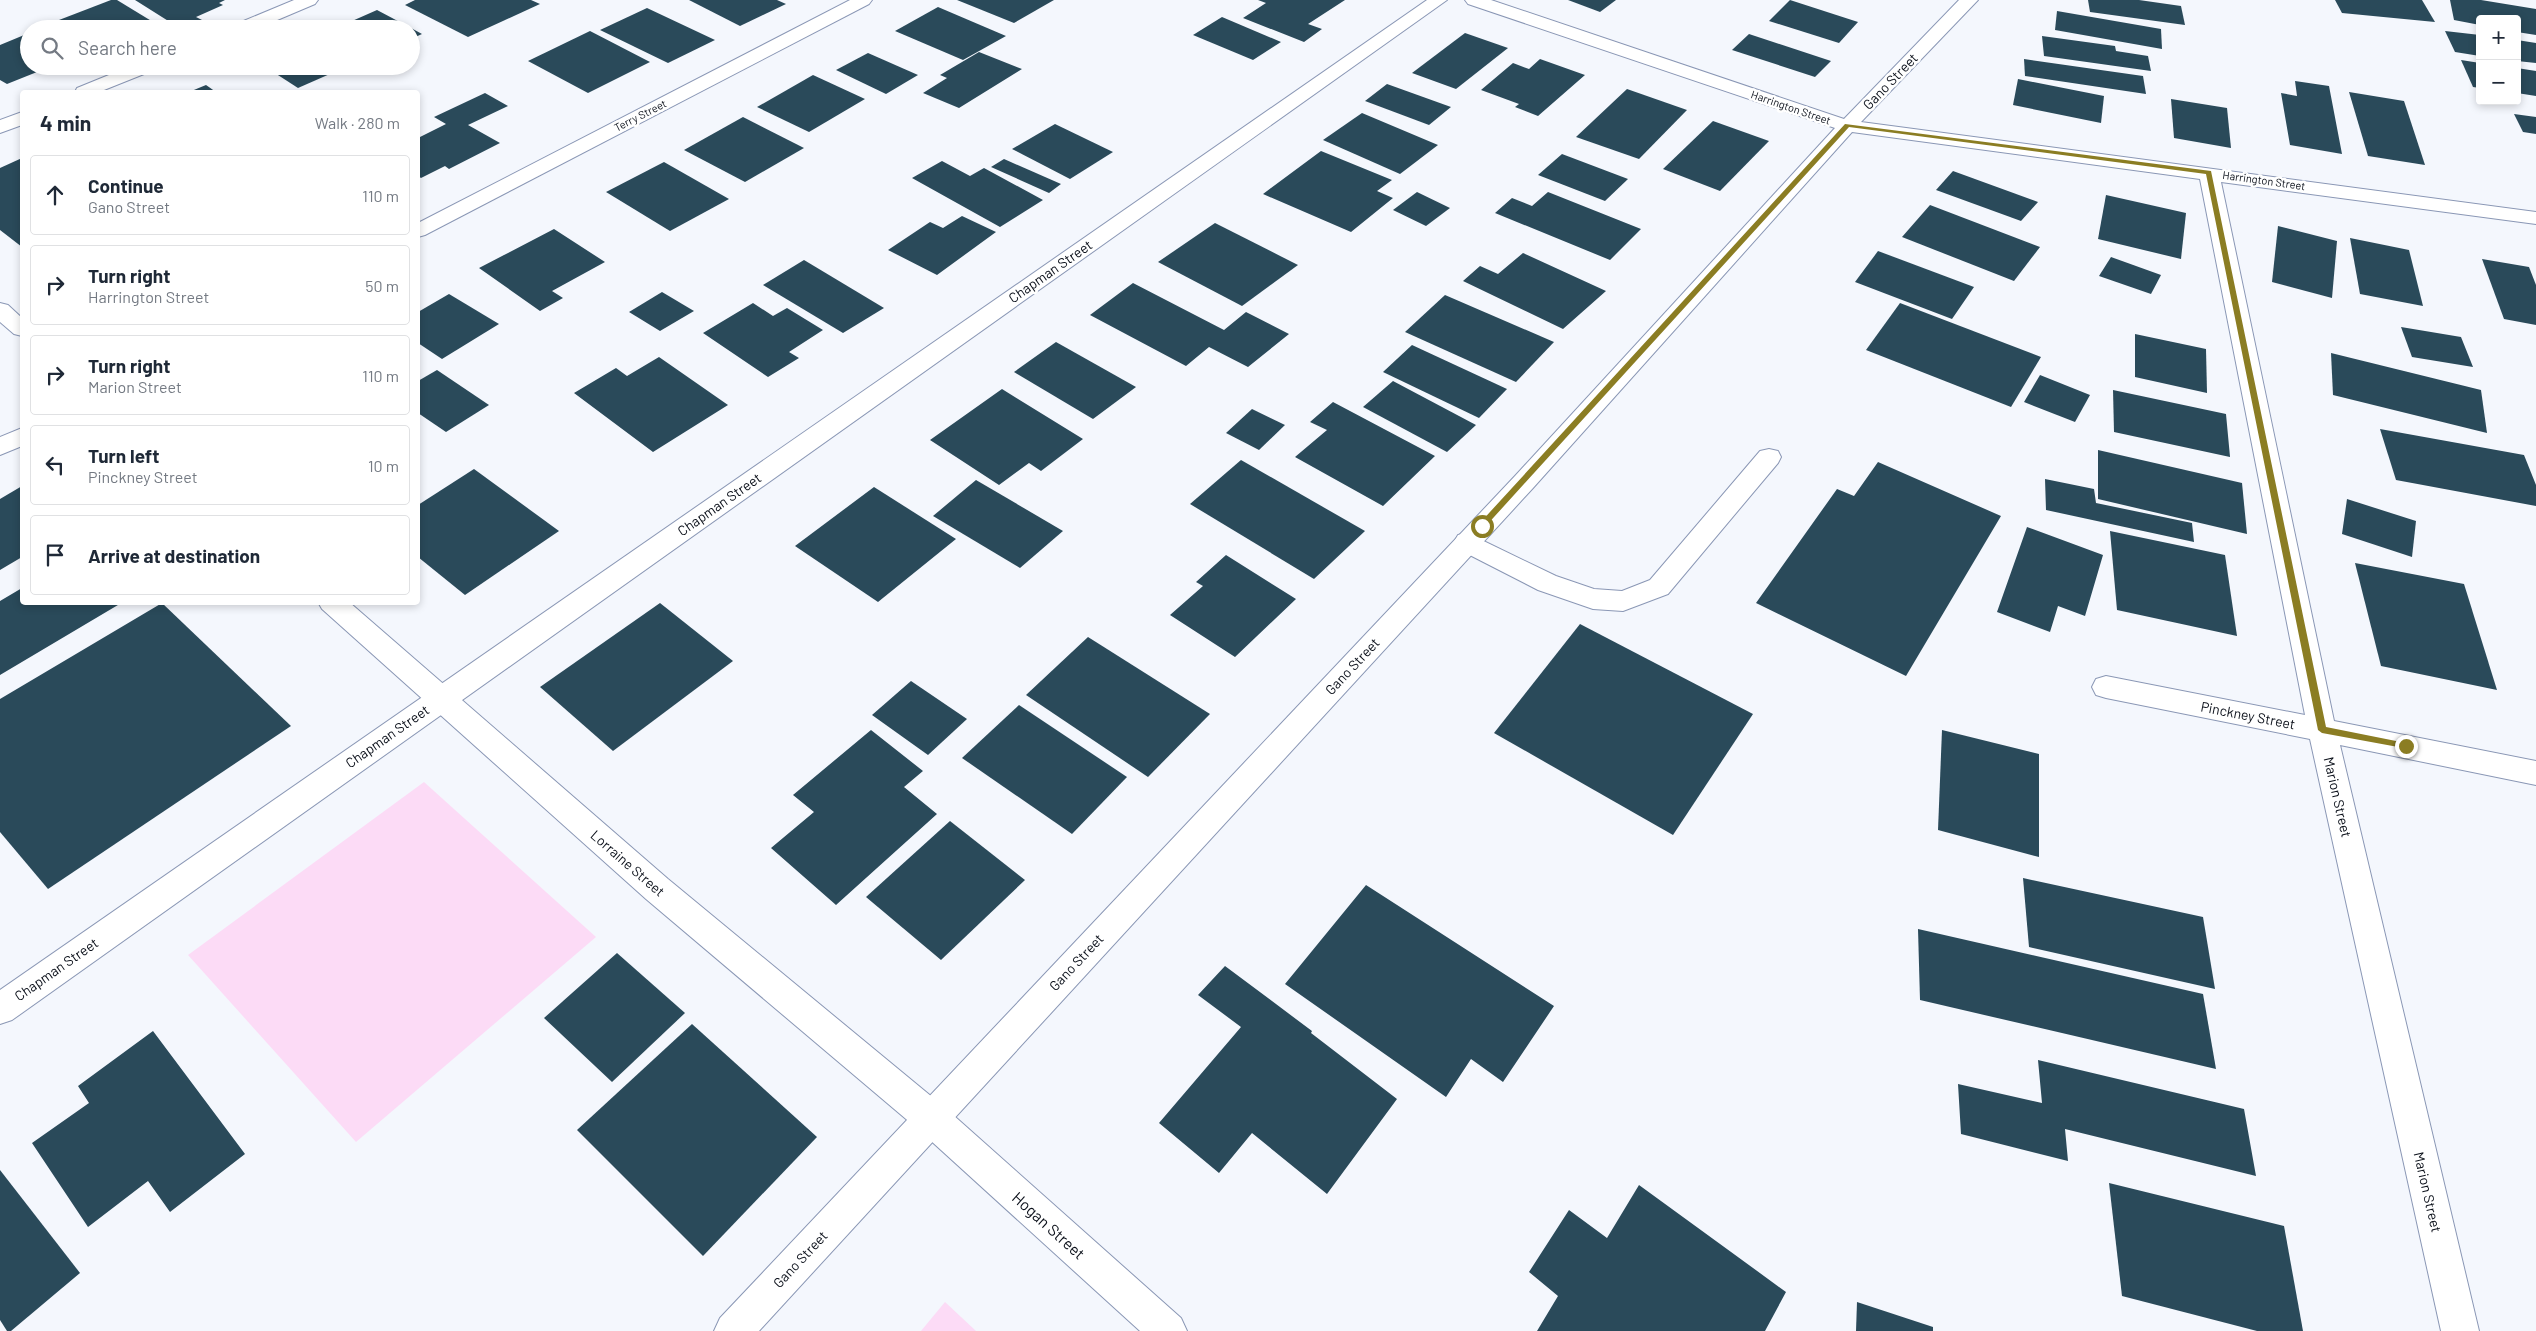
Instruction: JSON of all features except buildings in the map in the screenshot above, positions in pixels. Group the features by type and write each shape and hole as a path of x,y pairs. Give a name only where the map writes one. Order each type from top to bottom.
{"street":[{"path":"261,20 309,0"},
{"name":"Terry Street","path":"420,230 864,0"},
{"name":"Chapman Street","path":"0,1009 1438,0"},
{"name":"Harrington Street","path":"1474,0 1847,126 2209,172 2536,218"},
{"name":"Gano Street","path":"733,1331 1467,542 1847,126 1969,0"},
{"path":"89,90 126,75"},
{"path":"0,127 20,119"},
{"name":"Marion Street","path":"2209,172 2322,730 2460,1331"},
{"path":"0,310 20,327"},
{"path":"0,447 20,437"},
{"path":"1467,542 1547,583 1593,599 1623,601 1659,587 1769,456"},
{"name":"Lorraine Street","path":"334,605 658,889 931,1118"},
{"name":"Pinckney Street","path":"2106,687 2536,772"},
{"name":"Hogan Street","path":"931,1118 1168,1331"}],"shaded area":[{"path":"424,782 596,937 356,1142 188,955"},
{"path":"945,1302 976,1331 921,1331"}],"route":[{"path":"1482,526 1847,126 2209,172 2322,730 2406,746"}]}
